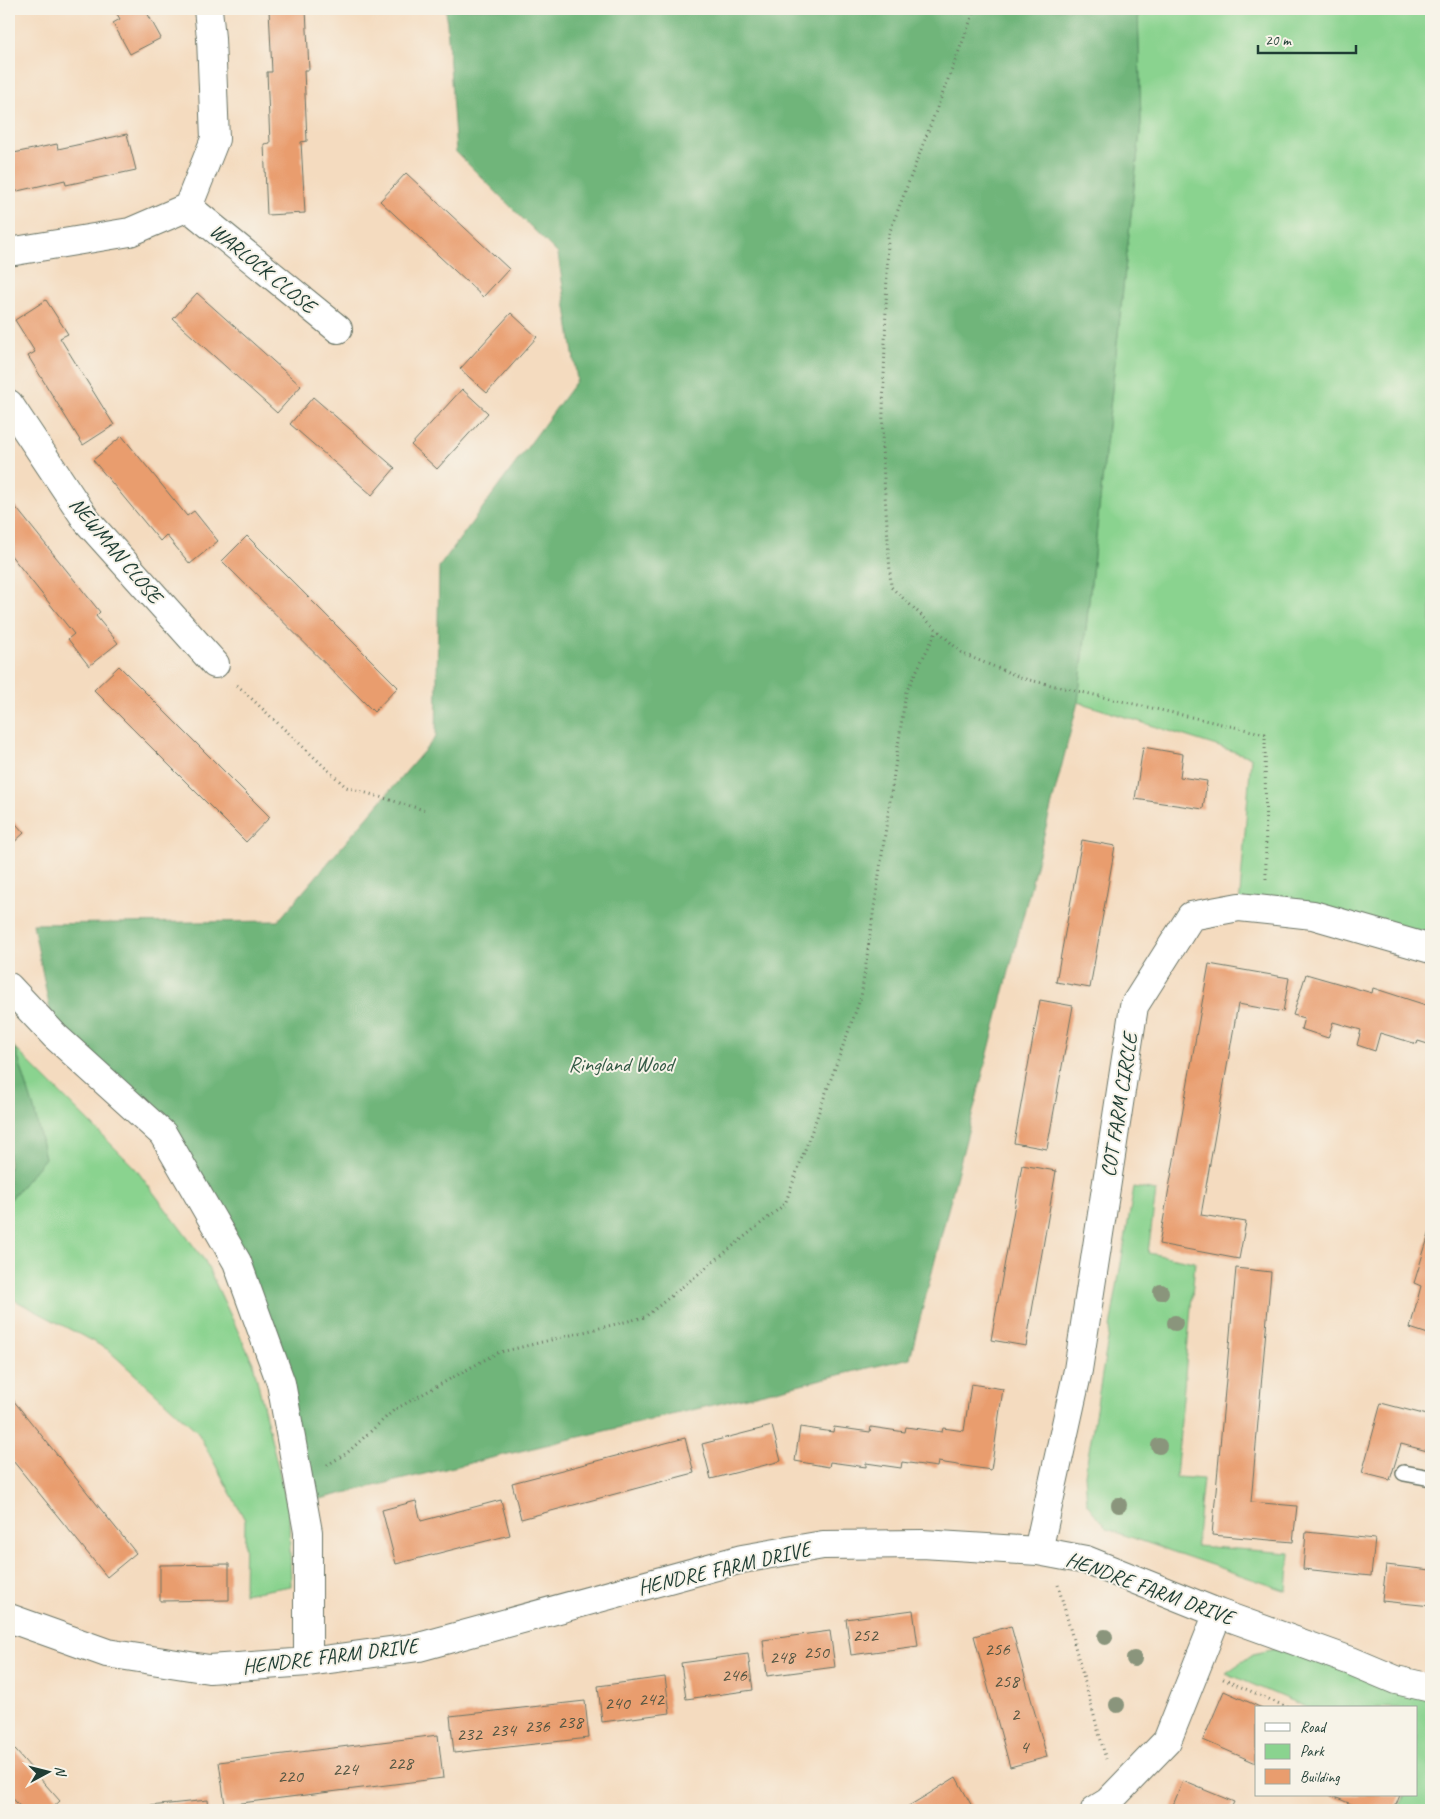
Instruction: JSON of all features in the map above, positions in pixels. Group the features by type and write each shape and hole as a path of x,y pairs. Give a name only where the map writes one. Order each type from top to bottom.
{"street":[{"path":"9,252 130,232 188,207 215,140 208,9"},
{"name":"WARLOCK CLOSE","path":"188,207 338,330"},
{"name":"NEWMAN CLOSE","path":"9,404 87,521 215,664"},
{"name":"COT FARM CIRCLE","path":"1043,1552 1078,1370 1134,1006 1191,916 1239,907 1313,915 1431,949"},
{"path":"9,987 55,1036 163,1134 238,1262 281,1382 308,1532 308,1662"},
{"name":"HENDRE FARM DRIVE","path":"9,1618 107,1653 209,1669 308,1662 419,1647 742,1559 823,1545 922,1544 1043,1552 1086,1560 1218,1614 1351,1661 1396,1680 1431,1688"},
{"path":"1108,1804 1167,1741 1218,1614"}],"lane":[{"path":"1404,1473 1431,1478"}],"path":[{"path":"975,9 888,236 882,448 891,587 963,654 1025,679 1265,734 1266,910"},
{"path":"299,1481 347,1453 394,1410 497,1353 645,1317 785,1204 861,997 906,692 937,630"},
{"path":"215,664 346,787 424,810"},
{"path":"1043,1552 1108,1804"},
{"path":"1196,1667 1284,1706"}],"green space":[{"name":"Ringland Wood","path":"446,9 1138,9 1141,123 1078,702 910,1358 303,1503 281,1383 163,1134 55,1036 33,924 278,921 436,737 439,567 577,380 558,254 456,152"},
{"path":"1138,9 1431,9 1431,949 1239,907 1251,757 1078,702 1141,123"},
{"path":"9,1041 15,1048 34,1109 45,1158 9,1201"},
{"path":"15,1048 135,1168 205,1261 253,1363 289,1513 291,1586 244,1594 245,1520 197,1431 107,1349 9,1297 9,1201 45,1158 34,1109"},
{"path":"1134,1187 1156,1191 1148,1253 1195,1262 1176,1477 1203,1479 1196,1546 1290,1553 1287,1591 1107,1529 1087,1504 1085,1474"},
{"path":"1280,1648 1431,1698 1431,1810 1398,1810 1405,1796 1418,1796 1418,1706 1303,1706 1226,1673 1253,1654"}],"building":[{"path":"114,9 145,9 161,38 130,54 113,23 120,19"},
{"path":"269,9 306,9 309,70 304,70 307,141 301,142 305,213 267,215 264,144 270,143 267,72 272,72"},
{"path":"127,134 136,170 66,185 65,180 9,193 9,154 57,144 58,149"},
{"path":"406,173 509,269 483,297 380,201"},
{"path":"197,293 301,386 277,413 173,319"},
{"path":"46,300 68,334 60,338 114,425 83,445 28,356 35,352 15,320"},
{"path":"511,313 537,337 487,393 460,369"},
{"path":"462,389 488,413 437,469 411,445"},
{"path":"313,397 395,468 372,495 290,424"},
{"path":"122,436 187,516 194,511 218,541 190,564 166,535 160,541 93,460"},
{"path":"10,500 100,612 96,616 118,643 89,666 68,639 74,634 9,553"},
{"path":"247,536 398,687 374,712 222,561"},
{"path":"119,666 270,817 246,842 94,690"},
{"path":"1143,747 1183,754 1180,777 1207,781 1203,809 1135,799"},
{"path":"9,816 24,833 9,847"},
{"path":"1082,840 1115,846 1090,988 1056,982"},
{"path":"1209,964 1289,978 1283,1012 1238,1004 1201,1215 1246,1222 1239,1259 1159,1244"},
{"path":"1306,974 1372,993 1373,988 1429,1006 1431,1003 1431,1045 1418,1041 1417,1044 1380,1033 1375,1051 1357,1045 1361,1030 1333,1022 1328,1038 1301,1029 1304,1018 1293,1015"},
{"path":"1040,1000 1073,1006 1047,1149 1014,1143"},
{"path":"1022,1165 1056,1171 1026,1346 991,1340"},
{"path":"1431,1228 1431,1335 1410,1328 1421,1286 1414,1283"},
{"path":"1236,1268 1271,1272 1251,1502 1297,1506 1293,1542 1212,1535"},
{"path":"971,1384 1003,1389 991,1470 938,1462 937,1467 902,1462 901,1468 866,1463 866,1467 830,1462 829,1467 795,1461 800,1427 833,1432 834,1427 870,1432 871,1427 905,1432 906,1427 942,1432 943,1428 964,1431"},
{"path":"9,1395 136,1553 107,1577 9,1456"},
{"path":"1381,1403 1431,1416 1431,1452 1401,1444 1390,1480 1362,1473"},
{"path":"772,1426 781,1461 711,1479 702,1444"},
{"path":"685,1438 694,1473 521,1519 512,1483"},
{"path":"501,1500 510,1535 396,1564 382,1510 416,1501 421,1521"},
{"path":"1306,1532 1375,1539 1371,1576 1303,1569"},
{"path":"229,1564 229,1600 160,1601 160,1565"},
{"path":"1386,1565 1431,1570 1431,1606 1382,1601"},
{"path":"913,1610 918,1646 851,1655 846,1619"},
{"path":"1011,1626 1047,1757 1010,1767 974,1636"},
{"path":"830,1631 835,1667 767,1676 763,1640"},
{"path":"748,1654 753,1690 686,1699 681,1663"},
{"path":"665,1677 670,1713 602,1722 598,1686"},
{"path":"1224,1691 1258,1706 1255,1706 1255,1763 1203,1740"},
{"path":"585,1701 589,1738 454,1753 450,1716"},
{"path":"438,1735 443,1778 225,1805 219,1762"},
{"path":"9,1743 60,1801 50,1810 23,1810 9,1794"},
{"path":"956,1777 974,1810 902,1810 927,1795"},
{"path":"1183,1781 1234,1802 1230,1810 1171,1810"},
{"path":"1332,1796 1400,1796 1394,1810 1365,1810"},
{"path":"208,1800 209,1810 121,1809"}]}
